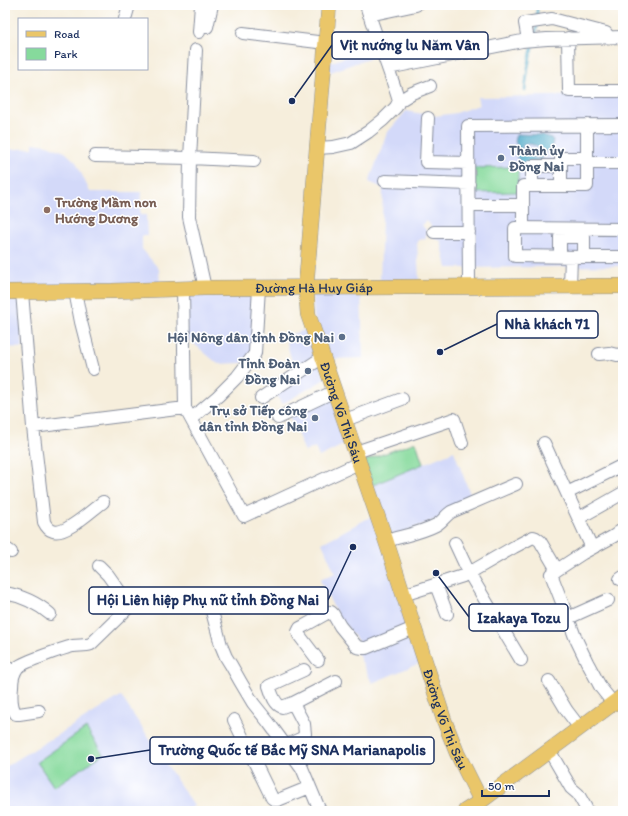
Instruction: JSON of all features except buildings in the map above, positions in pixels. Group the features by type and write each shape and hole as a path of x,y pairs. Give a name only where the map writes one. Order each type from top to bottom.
{"main road":[{"name":"Đường Võ Thị Sáu","path":"329,5 306,287 308,314 386,541 452,741 481,801"},
{"name":"Đường Hà Huy Giáp","path":"5,292 306,287 623,286"},
{"path":"465,811 481,801 618,700"}],"street":[{"path":"125,18 129,5"},
{"path":"201,5 203,30 212,5"},
{"path":"399,101 368,10 416,5"},
{"path":"525,41 525,24 552,19 623,37"},
{"path":"243,33 326,43"},
{"path":"388,68 525,41 568,38 623,37"},
{"path":"568,38 569,91 623,91"},
{"path":"196,50 190,158 190,217 205,288"},
{"path":"317,148 333,148 352,143 383,120 396,107 399,101 412,93 430,86"},
{"path":"428,118 426,162 468,163"},
{"path":"469,286 468,126 623,125"},
{"path":"523,228 523,186 587,186 587,126"},
{"path":"95,156 254,161"},
{"path":"561,186 561,158 623,163"},
{"path":"532,186 532,166 561,166"},
{"path":"385,181 468,184"},
{"path":"469,206 523,205"},
{"path":"623,228 572,233 515,228 514,256 623,257"},
{"path":"434,232 469,232"},
{"path":"570,286 560,237 572,233 584,237 584,257"},
{"path":"191,419 218,396 254,355 259,288"},
{"path":"183,289 185,408 244,516 358,458 454,419 462,443"},
{"path":"75,291 93,369"},
{"path":"22,292 33,427 44,522 54,532 61,532 103,502"},
{"path":"599,354 623,354"},
{"path":"261,398 323,358"},
{"path":"278,418 335,392"},
{"path":"345,420 402,399"},
{"path":"33,427 185,408"},
{"path":"544,443 592,548"},
{"path":"567,493 623,465"},
{"path":"386,541 438,524 451,512 516,484"},
{"path":"578,518 623,494"},
{"path":"618,700 601,688 587,662 575,636 551,574 623,529"},
{"path":"403,595 469,573 526,540 534,537 540,541 557,570"},
{"path":"456,543 469,573 521,660"},
{"path":"99,566 108,575 130,606"},
{"path":"436,585 447,614"},
{"path":"5,593 36,603 50,614"},
{"path":"39,711 16,714 9,704 14,674 18,668 29,662 74,646 91,644 130,606 147,602 170,601 210,604 242,602 253,599"},
{"path":"568,618 608,600"},
{"path":"210,604 221,646 226,657 247,695 302,768 320,811"},
{"path":"318,660 298,635 298,632 300,628 329,612 333,614 352,642 359,648 366,648 414,628"},
{"path":"5,665 14,674"},
{"path":"304,670 269,686 278,705 282,707 293,703 336,681"},
{"path":"549,681 580,728"},
{"path":"285,746 302,738 305,734 304,724 293,703"},
{"path":"234,720 272,798 278,800 310,787"},
{"path":"549,750 571,788 578,794 586,808"}],"shaded area":[{"path":"376,46 380,54 328,73 329,63"},
{"name":"Thành ủy Đồng Nai","path":"623,95 623,266 447,268 441,241 430,235 431,226 427,221 422,225 426,230 426,238 417,241 419,281 380,282 383,188 369,182 387,133 406,111 435,116 456,113 479,105 477,97"},
{"name":"Trường Mầm non Hướng Dương","path":"33,143 47,145 65,152 76,162 90,192 141,192 140,215 146,215 147,236 142,236 142,249 159,269 160,284 5,287 5,150 33,148"},
{"name":"Hội Nông dân tỉnh Đồng Nai","path":"312,292 361,292 363,358 329,359 314,316"},
{"path":"186,293 256,293 252,351 243,363 218,364 187,338"},
{"path":"19,297 23,348 5,347 6,298"},
{"name":"Tỉnh Đoàn Đồng Nai","path":"308,329 325,379 282,404 274,392 296,377 285,336"},
{"path":"331,396 347,443 319,457 315,447 305,452 290,416"},
{"path":"454,451 472,499 440,518 390,537 373,485"},
{"path":"372,516 409,627 361,645 337,614 320,580 335,573 322,543"},
{"path":"411,633 420,663 372,683 356,650"},
{"path":"121,696 194,806 187,811 5,811 5,767"}],"green space":[{"path":"518,167 518,192 470,193 470,168"},
{"path":"416,442 423,464 373,485 364,461"},
{"path":"86,728 103,754 54,787 37,762"}],"water":[{"path":"517,134 543,135 553,140 551,150 544,151 543,158 534,156 534,153 537,153 539,149 535,146 529,144 522,146 522,150 525,153 532,154 531,157 543,160 542,165 520,163 516,155 518,147 515,139"}],"waterway":[{"path":"537,5 537,17"},
{"path":"535,37 537,26"},
{"path":"525,90 533,43"}],"place":[{"name":"Vịt nướng lu Năm Vân","path":"292,101"},
{"name":"Thành ủy Đồng Nai","path":"501,158"},
{"name":"Trường Mầm non Hướng Dương","path":"47,210"},
{"name":"Hội Nông dân tỉnh Đồng Nai","path":"342,337"},
{"name":"Nhà khách 71","path":"440,352"},
{"name":"Tỉnh Đoàn Đồng Nai","path":"308,371"},
{"name":"Trụ sở Tiếp công dân tỉnh Đồng Nai","path":"315,418"},
{"name":"Hội Liên hiệp Phụ nữ tỉnh Đồng Nai","path":"353,547"},
{"name":"Izakaya Tozu","path":"436,573"},
{"name":"Trường Quốc tế Bắc Mỹ SNA Marianapolis","path":"91,759"}]}
